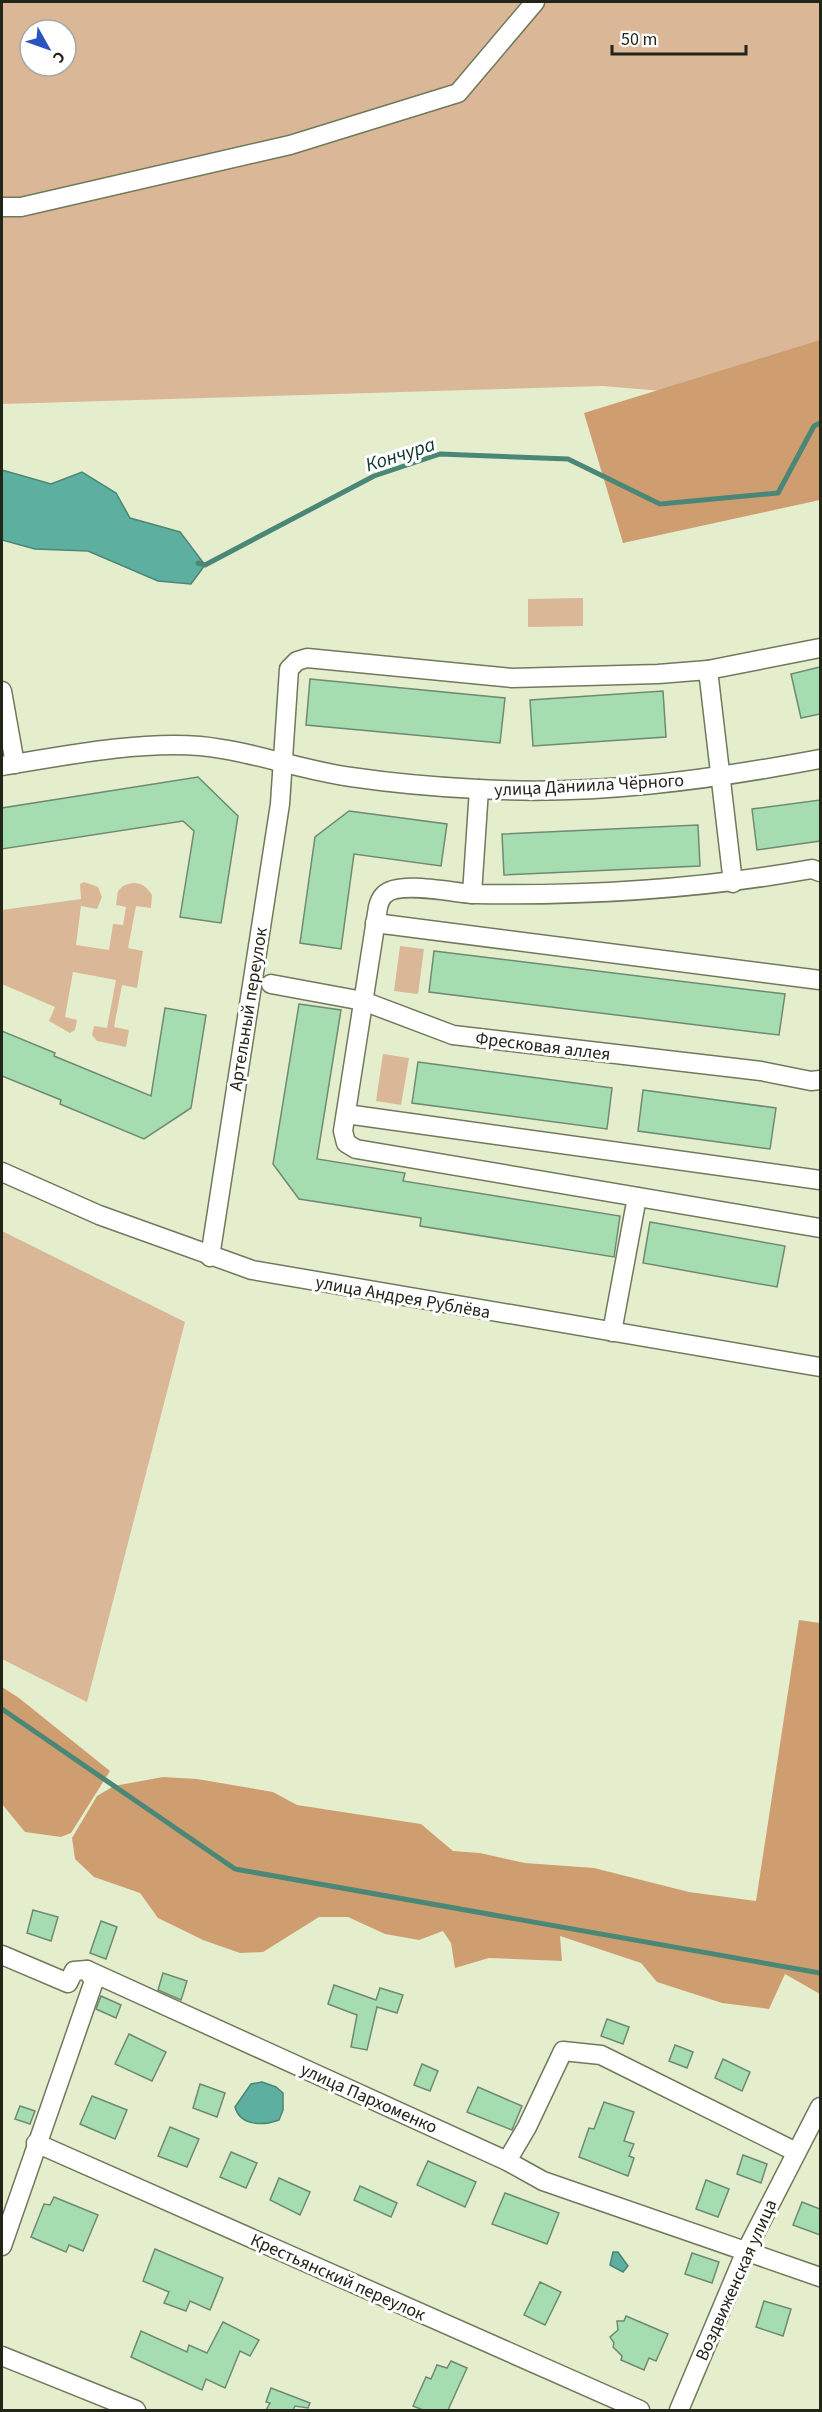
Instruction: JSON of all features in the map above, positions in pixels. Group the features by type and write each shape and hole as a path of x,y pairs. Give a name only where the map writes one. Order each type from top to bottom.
{"street":[{"path":"2,207 21,207 290,145 458,93 535,2"},
{"path":"733,883 708,670 820,648"},
{"name":"Артельный переулок","path":"210,1257 280,804 289,669 297,661 307,658 512,678 658,675 708,670"},
{"path":"2,691 8,765"},
{"name":"улица Даниила Чёрного","path":"8,765 85,753 198,746 246,752 350,777 479,789 556,790 722,778 820,759"},
{"path":"472,894 479,789"},
{"path":"820,872 812,869 733,883 605,893 472,894 399,887 385,894 378,907 375,923 343,1131 346,1143 356,1149 820,1228"},
{"path":"375,923 820,980"},
{"name":"Фресковая аллея","path":"271,984 363,1001 453,1035 762,1071 811,1081 820,1080"},
{"path":"346,1114 820,1180"},
{"name":"улица Андрея Рублёва","path":"2,1172 99,1215 210,1257 252,1270 820,1367"},
{"path":"612,1332 637,1197"},
{"path":"2,1955 68,1983 74,1971 87,1970 94,1981 2,2246"},
{"name":"улица Пархоменко","path":"87,1970 507,2161 543,2181 820,2277"},
{"path":"507,2161 527,2127 563,2051 601,2055 796,2152"},
{"name":"Воздвиженская улица","path":"679,2410 746,2251 820,2107"},
{"name":"Крестьянский переулок","path":"36,2143 640,2410"},
{"path":"2,2356 136,2410"}],"shaded area":[{"path":"2,2 820,2 820,341 709,395 603,386 2,404"},
{"path":"820,340 820,500 623,543 584,413"},
{"path":"583,598 583,626 528,627 528,599"},
{"path":"84,882 98,887 102,897 97,909 81,906 76,945 109,950 113,924 123,925 126,907 116,905 118,891 123,886 132,883 139,884 152,895 151,908 136,906 128,948 143,951 137,988 122,985 114,1027 129,1030 126,1047 97,1041 92,1035 94,1026 107,1028 116,980 73,972 65,1017 77,1020 75,1030 70,1033 49,1021 55,1007 2,984 2,910 81,899 80,884"},
{"path":"400,946 424,949 418,994 394,991"},
{"path":"383,1054 409,1058 401,1105 376,1101"},
{"path":"2,1231 185,1322 87,1702 2,1659"},
{"path":"799,1620 820,1623 820,1994 785,1974 769,2009 722,2003 657,1982 641,1963 560,1936 562,1961 489,1958 455,1968 451,1943 443,1931 419,1940 385,1934 348,1917 319,1917 263,1952 240,1953 203,1940 158,1918 140,1893 94,1877 75,1859 72,1838 97,1796 114,1786 163,1777 197,1779 273,1792 297,1805 421,1824 453,1851 480,1853 525,1863 594,1868 689,1892 756,1901"},
{"path":"2,1687 110,1771 71,1833 61,1837 25,1832 2,1804"}],"water":[{"path":"2,470 51,484 82,472 116,493 130,518 180,532 205,565 191,584 158,581 88,551 35,549 2,540"},
{"path":"262,2082 276,2087 283,2093 283,2110 279,2120 259,2124 242,2118 235,2107 251,2084"},
{"path":"613,2252 618,2252 628,2266 623,2272 610,2265"}],"building":[{"path":"820,667 820,714 801,718 791,674"},
{"path":"310,679 505,698 500,743 306,725"},
{"path":"663,691 666,737 533,746 530,700"},
{"path":"198,777 238,816 221,923 180,917 194,831 183,821 2,849 2,808"},
{"path":"820,800 820,841 757,850 752,809"},
{"path":"349,811 447,824 441,866 354,854 341,949 300,943 315,837"},
{"path":"698,825 700,866 504,875 502,834"},
{"path":"434,951 785,994 779,1035 429,992"},
{"path":"299,1004 341,1010 317,1159 405,1173 403,1181 620,1216 614,1257 420,1226 421,1218 299,1199 273,1164"},
{"path":"165,1008 206,1015 191,1108 144,1139 60,1104 61,1100 2,1076 2,1031 55,1053 54,1056 151,1096"},
{"path":"418,1062 612,1088 607,1129 412,1103"},
{"path":"643,1090 776,1108 770,1149 638,1131"},
{"path":"650,1222 785,1246 777,1287 643,1263"},
{"path":"33,1910 58,1917 51,1941 27,1933"},
{"path":"101,1921 117,1927 106,1959 90,1953"},
{"path":"163,1973 187,1981 181,2000 158,1990"},
{"path":"334,1985 376,2000 380,1988 403,1995 397,2013 377,2007 367,2050 351,2047 357,2015 328,2004"},
{"path":"101,1996 121,2005 116,2018 96,2009"},
{"path":"607,2019 629,2027 623,2044 601,2036"},
{"path":"129,2034 166,2052 152,2081 115,2064"},
{"path":"675,2045 693,2052 687,2068 669,2061"},
{"path":"723,2059 750,2072 742,2091 715,2078"},
{"path":"422,2064 438,2071 430,2091 414,2085"},
{"path":"200,2084 225,2093 217,2117 193,2108"},
{"path":"478,2087 522,2106 512,2130 467,2112"},
{"path":"92,2096 127,2110 115,2139 80,2124"},
{"path":"604,2102 634,2112 624,2141 634,2144 629,2156 634,2158 628,2176 579,2157 589,2128 594,2129"},
{"path":"20,2106 35,2111 30,2124 15,2119"},
{"path":"170,2127 199,2139 187,2167 158,2156"},
{"path":"231,2152 257,2163 246,2188 220,2177"},
{"path":"743,2155 767,2164 761,2183 737,2174"},
{"path":"428,2161 476,2182 465,2207 417,2185"},
{"path":"279,2178 310,2192 300,2215 270,2200"},
{"path":"706,2180 729,2189 718,2217 696,2209"},
{"path":"360,2186 397,2203 391,2217 354,2200"},
{"path":"505,2193 559,2213 547,2244 492,2224"},
{"path":"54,2197 98,2215 83,2251 69,2245 66,2252 31,2237 44,2204 50,2205"},
{"path":"802,2202 820,2209 820,2235 793,2225"},
{"path":"155,2249 223,2278 210,2310 190,2301 186,2311 164,2303 169,2292 143,2281"},
{"path":"692,2253 719,2262 712,2283 685,2274"},
{"path":"540,2282 561,2292 545,2325 524,2315"},
{"path":"764,2301 791,2309 783,2336 756,2327"},
{"path":"626,2316 668,2334 656,2361 649,2358 644,2370 621,2360 622,2356 613,2347 614,2343 610,2337 618,2330 617,2321 624,2321"},
{"path":"223,2322 259,2340 250,2356 240,2351 225,2388 206,2379 202,2390 131,2357 141,2331 187,2352 189,2345 207,2353"},
{"path":"451,2361 467,2368 448,2410 423,2410 413,2406 426,2377 431,2379 437,2365 447,2368"},
{"path":"271,2388 310,2403 308,2408 295,2406 293,2410 266,2410 270,2403 266,2402"}],"waterway":[{"name":"Кончура","path":"198,563 205,565 374,476 440,454 568,459 660,504 778,493 814,426 820,423"},
{"path":"2,1709 235,1869 820,1973"}]}
